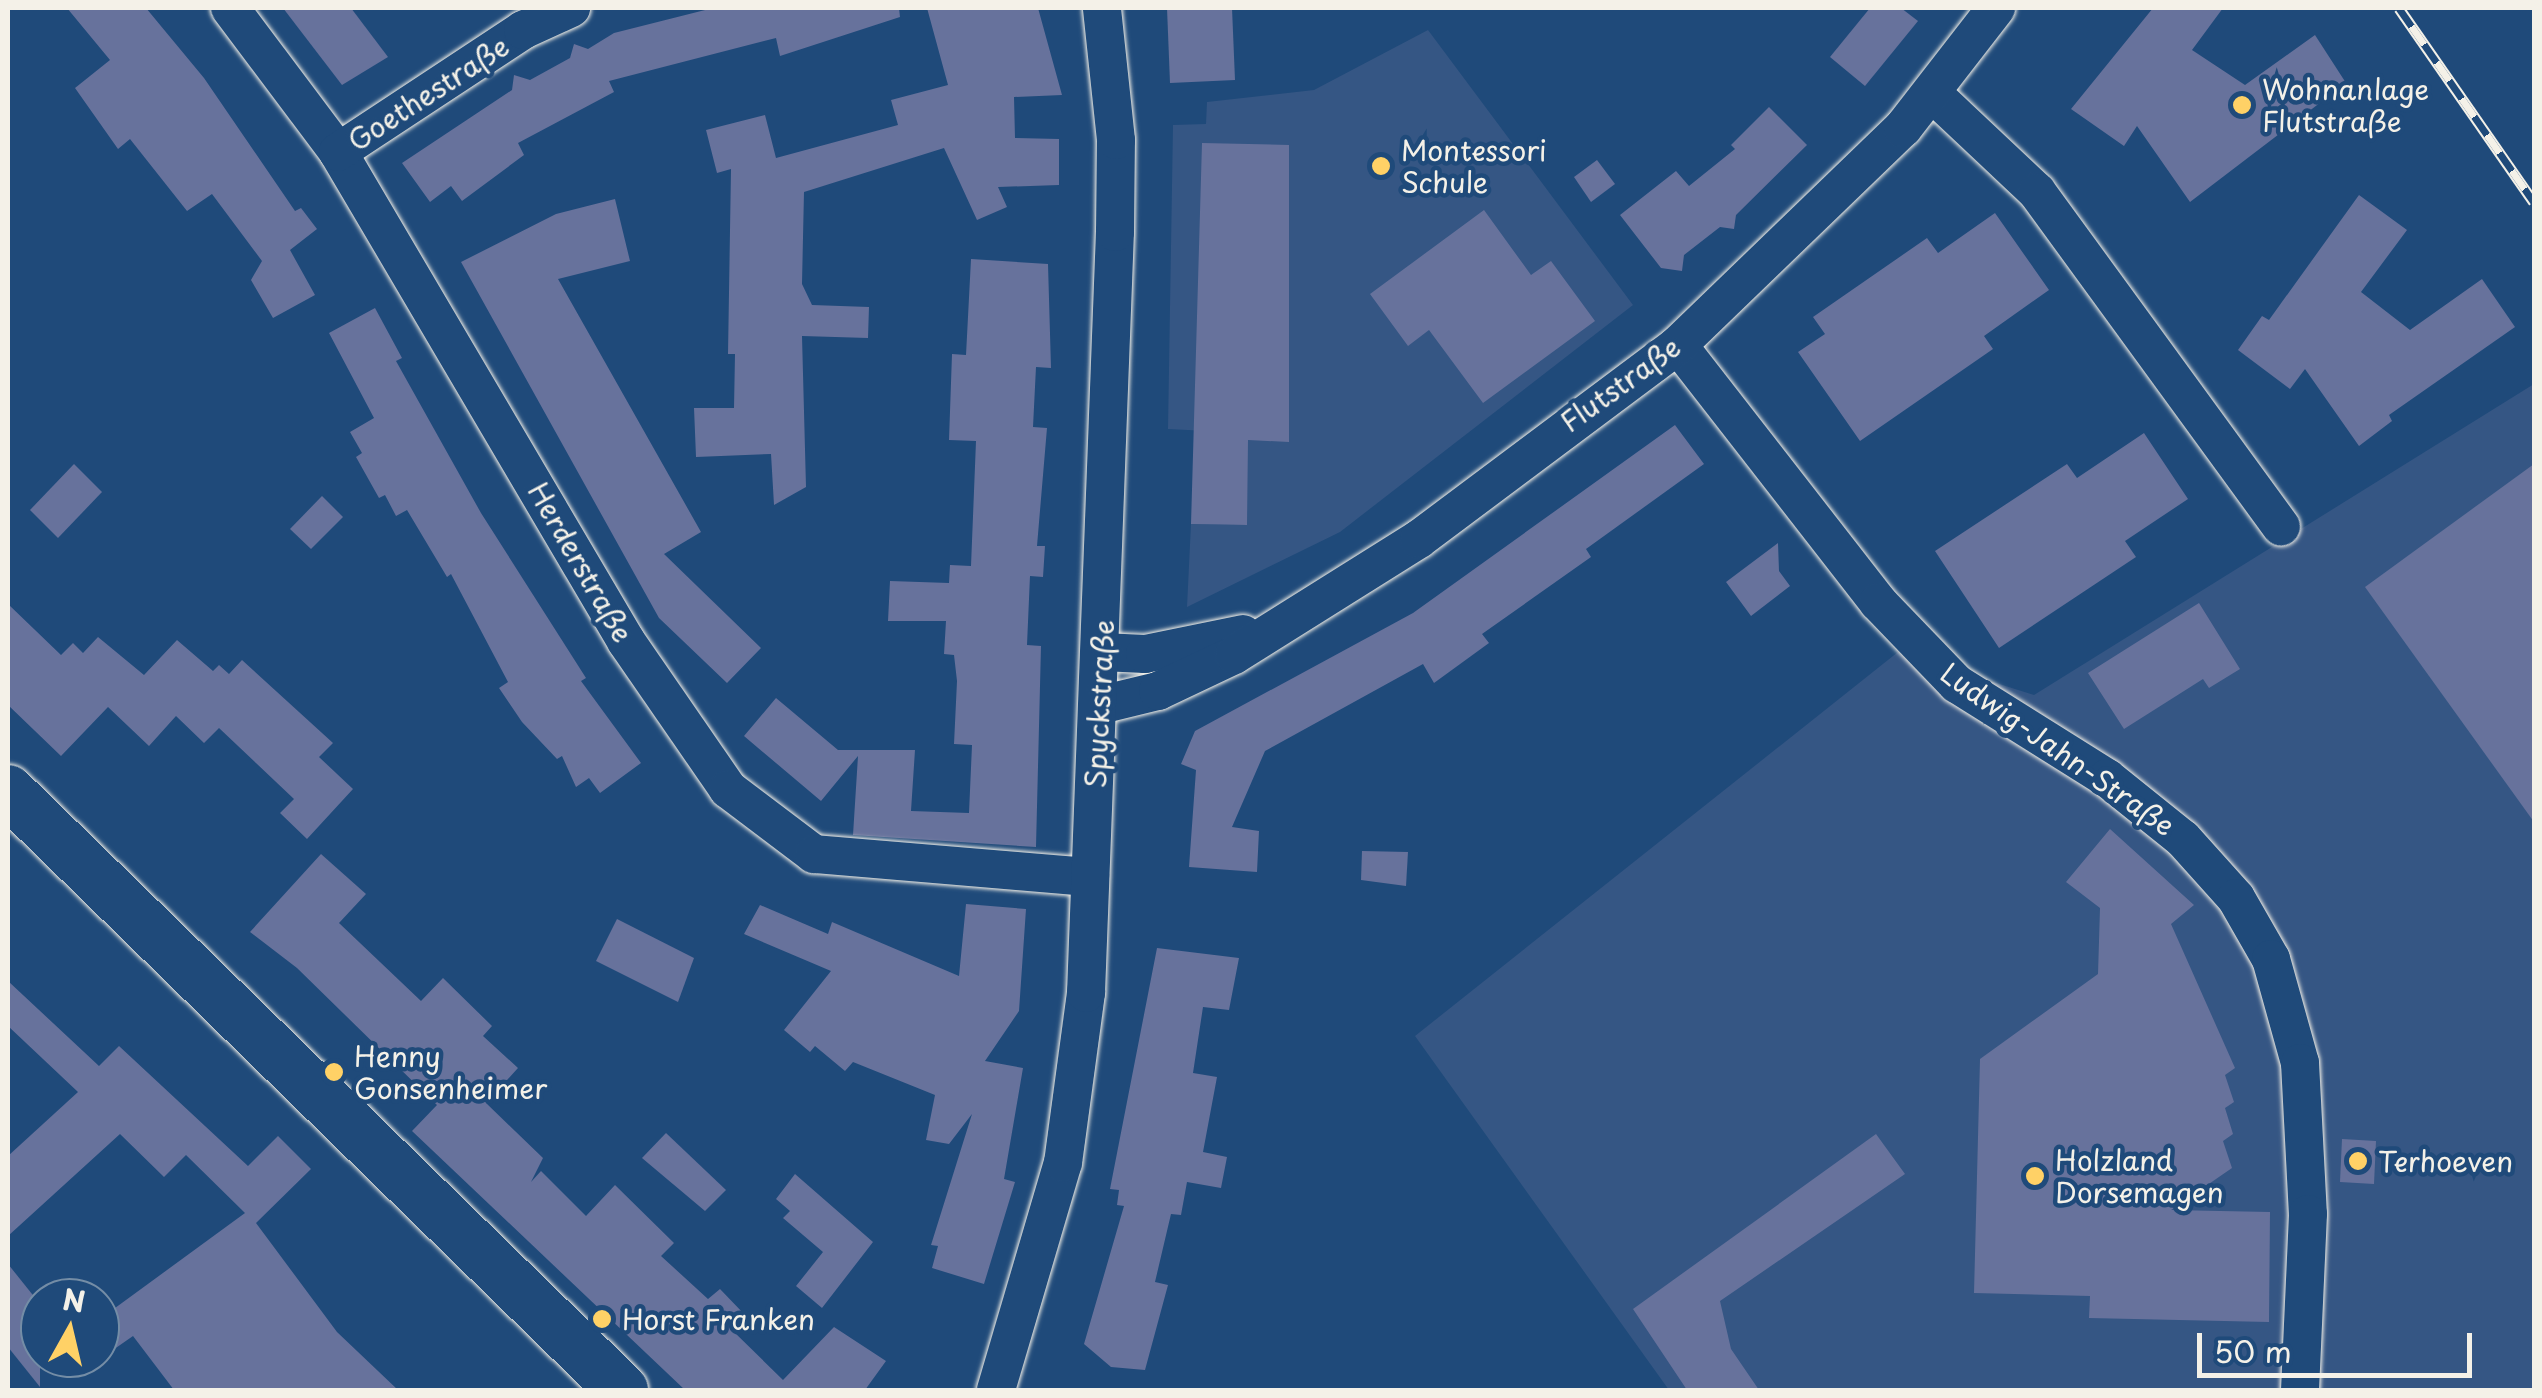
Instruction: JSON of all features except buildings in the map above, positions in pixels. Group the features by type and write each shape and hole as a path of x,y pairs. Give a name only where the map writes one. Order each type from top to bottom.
{"street":[{"name":"Herderstraße","path":"230,8 338,152 626,641 728,789 814,854 1090,877"},
{"name":"Goethestraße","path":"338,152 522,30 571,8"},
{"name":"Spyckstraße","path":"996,1390 1063,1163 1086,993 1102,652 1116,140 1102,8"},
{"name":"Flutstraße","path":"1100,705 1203,672 1270,627 1419,539 1678,345 1932,94 1996,8"},
{"path":"1932,94 2037,192 2282,526"},
{"name":"Ludwig-Jahn-Straße","path":"1678,345 1878,602 1956,684 2107,778 2183,838 2236,898 2271,959 2301,1076 2308,1214 2300,1390"},
{"name":"Flutstraße","path":"1102,652 1185,649 1270,627"},
{"path":"8,791 622,1390"}],"shaded area":[{"path":"1428,30 1633,305 1340,532 1187,607 1191,524 1246,525 1247,433 1168,429 1173,125 1206,124 1207,102 1314,90"},
{"path":"2534,384 2534,1390 1669,1390 1415,1036 1898,652 2034,695"}],"railway":[{"path":"2399,8 2534,202"}],"place":[{"name":"Wohnanlage Flutstraße","path":"2242,105"},
{"name":"Montessori Schule","path":"1381,166"},
{"name":"Henny Gonsenheimer","path":"334,1072"},
{"name":"Terhoeven","path":"2358,1161"},
{"name":"Holzland Dorsemagen","path":"2035,1176"},
{"name":"Horst Franken","path":"602,1319"}]}
